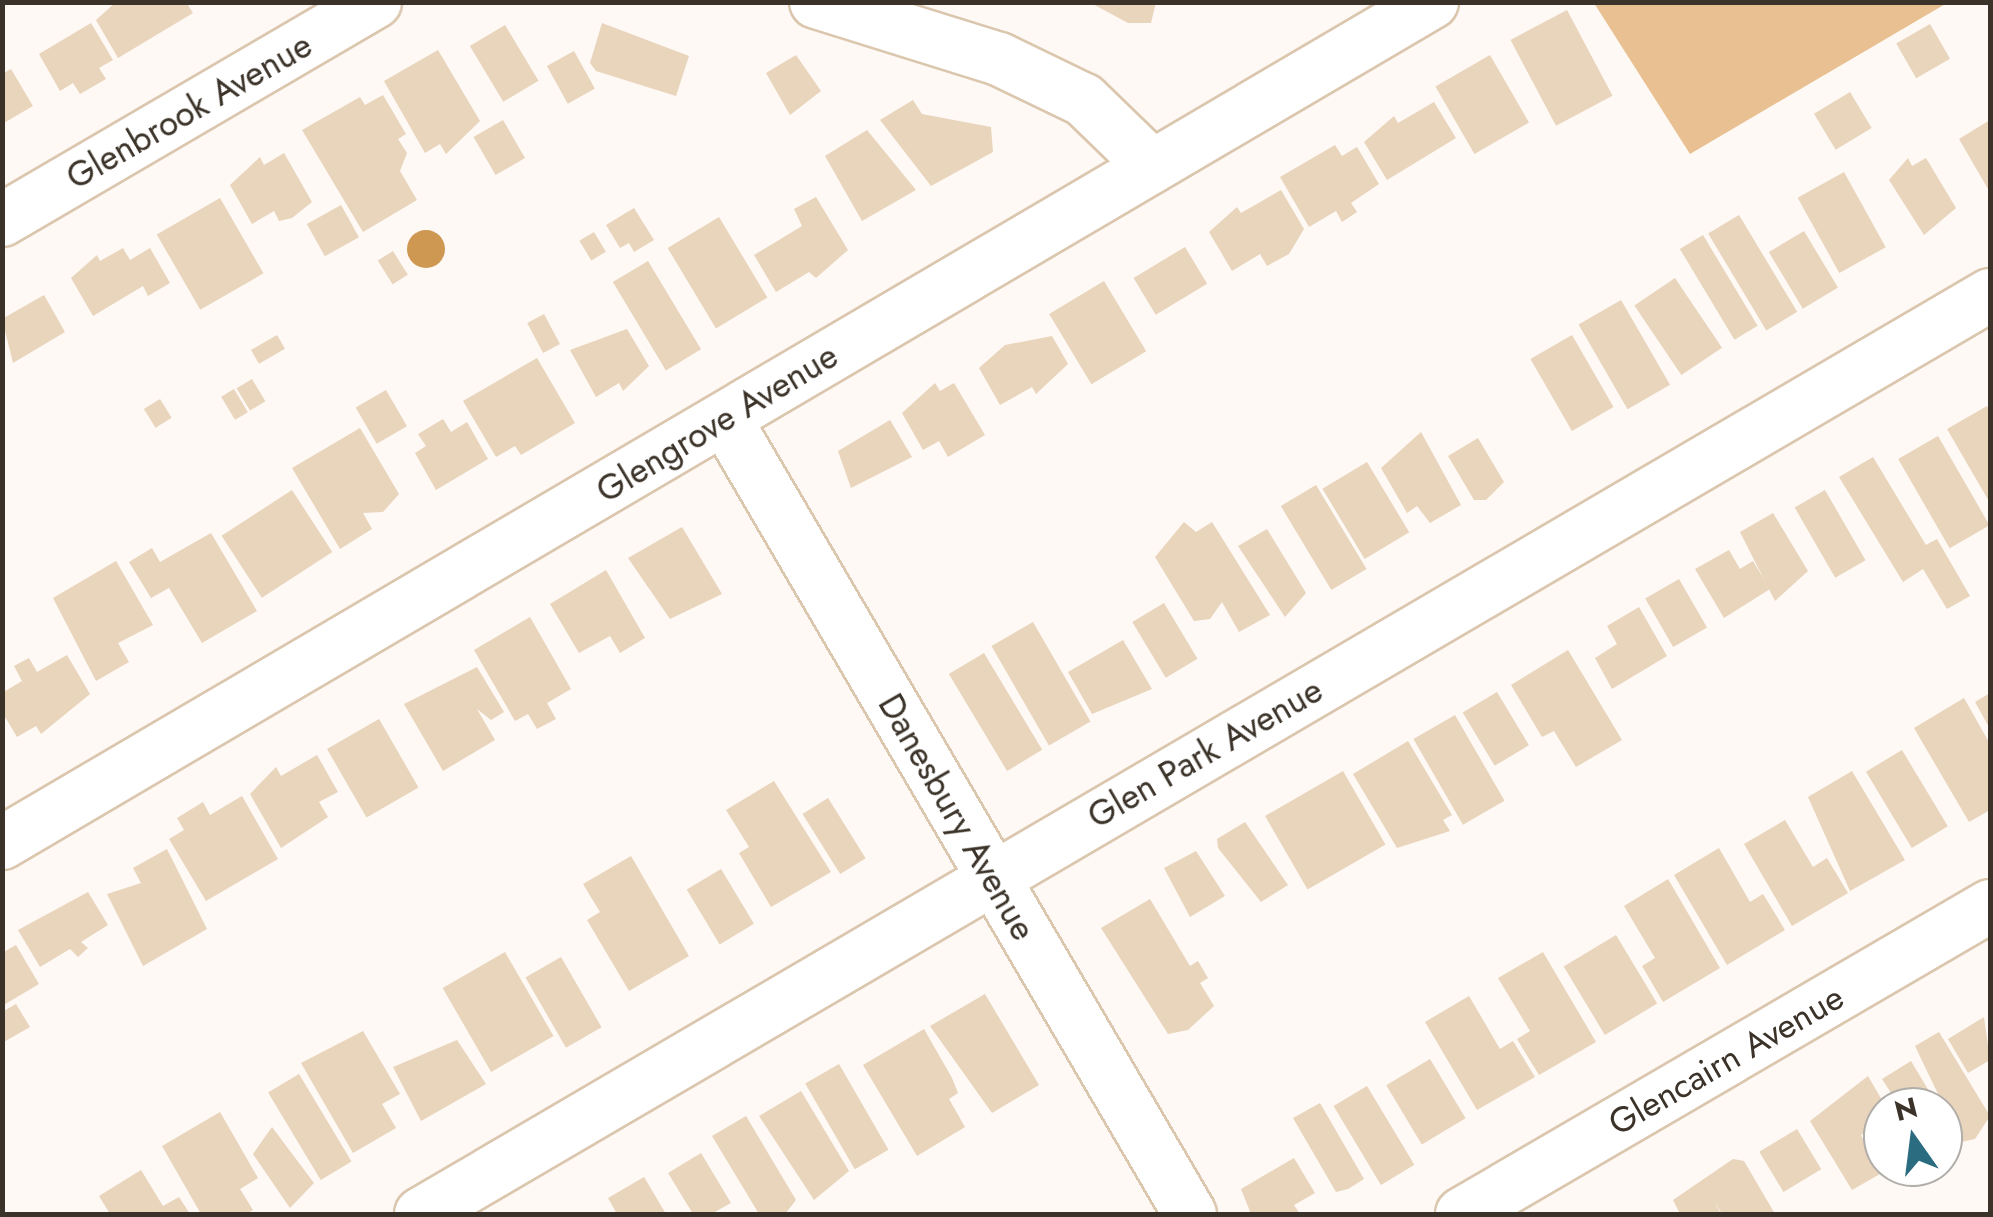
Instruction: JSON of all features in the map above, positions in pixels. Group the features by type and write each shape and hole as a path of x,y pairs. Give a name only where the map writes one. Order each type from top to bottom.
{"street":[{"name":"Glenbrook Avenue","path":"2,220 376,2"},
{"path":"816,2 999,59 1084,100 1152,166"},
{"name":"Glengrove Avenue","path":"2,842 1432,2"},
{"name":"Glen Park Avenue","path":"421,1214 992,876 1990,295"},
{"name":"Danesbury Avenue","path":"725,419 1190,1214"},
{"name":"Glencairn Avenue","path":"1462,1214 1990,906"}],"shaded area":[{"path":"1594,3 1947,3 1690,154"},
{"path":"426,230 439,236 445,249 439,262 426,268 413,262 407,249 413,236"}],"building":[{"path":"116,2 186,2 193,13 118,58 96,20"},
{"path":"1089,2 1156,2 1151,23 1128,23"},
{"path":"1567,10 1613,96 1556,126 1510,40"},
{"path":"91,23 113,60 99,68 106,79 80,94 73,83 60,91 39,54"},
{"path":"602,23 689,56 676,96 596,71 590,63"},
{"path":"1930,24 1950,59 1916,78 1896,44"},
{"path":"505,25 538,81 503,102 470,46"},
{"path":"438,50 480,121 446,154 440,144 425,153 384,81"},
{"path":"574,51 595,89 568,104 547,66"},
{"path":"796,55 821,91 790,115 766,73"},
{"path":"1490,55 1529,123 1474,154 1435,86"},
{"path":"11,69 33,106 2,124 2,74"},
{"path":"1850,92 1872,128 1836,150 1814,114"},
{"path":"383,95 406,134 398,139 407,153 400,171 417,200 363,232 302,130 360,97 365,105"},
{"path":"913,100 922,114 991,127 993,152 931,186 880,120"},
{"path":"1434,102 1456,138 1387,180 1364,142 1394,116 1398,123"},
{"path":"503,120 525,158 496,175 474,137"},
{"path":"1990,120 1990,187 1988,189 1959,139"},
{"path":"867,130 916,190 862,221 825,156"},
{"path":"1335,145 1342,156 1357,147 1379,184 1351,203 1357,212 1342,222 1336,211 1309,227 1280,177"},
{"path":"284,153 312,202 292,218 279,221 274,211 252,224 230,185 260,157 264,165"},
{"path":"1908,158 1912,166 1926,158 1956,208 1924,235 1889,180"},
{"path":"1844,172 1886,247 1839,273 1798,198"},
{"path":"1281,190 1304,229 1289,254 1267,266 1260,254 1232,271 1209,232 1237,207 1241,213"},
{"path":"816,197 848,250 816,278 809,272 776,292 754,255 802,226 794,209"},
{"path":"220,198 264,273 200,310 157,235"},
{"path":"341,205 359,237 325,256 307,224"},
{"path":"634,208 654,240 634,252 629,243 620,248 606,225"},
{"path":"1739,215 1797,312 1766,330 1708,234"},
{"path":"719,217 767,298 716,328 668,248"},
{"path":"1804,231 1838,288 1803,309 1769,252"},
{"path":"594,232 606,252 591,260 579,241"},
{"path":"1703,235 1758,326 1734,340 1680,249"},
{"path":"1185,247 1207,284 1156,315 1134,278"},
{"path":"123,248 130,260 150,248 170,283 148,296 143,286 93,316 71,278 97,255 100,261"},
{"path":"393,251 408,275 393,284 378,261"},
{"path":"648,261 701,349 666,370 613,282"},
{"path":"1675,278 1722,348 1681,375 1634,305"},
{"path":"1104,281 1146,351 1091,384 1049,314"},
{"path":"44,295 65,332 13,363 2,319"},
{"path":"1621,300 1670,385 1628,409 1579,324"},
{"path":"544,314 560,344 543,353 527,323"},
{"path":"627,329 649,366 623,391 619,383 596,397 570,350"},
{"path":"277,335 285,349 259,364 251,350"},
{"path":"1572,335 1614,407 1572,431 1530,359"},
{"path":"1052,336 1068,364 1036,394 1032,387 1000,405 979,368 1005,345"},
{"path":"537,358 575,423 521,455 515,446 496,457 463,401"},
{"path":"252,379 265,401 250,411 237,388"},
{"path":"935,383 940,391 954,383 985,435 948,457 939,441 923,450 902,413"},
{"path":"234,389 248,412 235,420 221,397"},
{"path":"386,390 407,426 377,444 356,407"},
{"path":"160,399 172,418 156,428 144,409"},
{"path":"1987,406 1990,412 1990,503 1947,429"},
{"path":"443,419 451,432 467,422 488,459 436,490 415,453 426,446 418,434"},
{"path":"890,420 912,457 851,488 838,451"},
{"path":"360,428 399,494 383,512 363,513 372,529 340,549 292,468"},
{"path":"1421,432 1461,505 1430,523 1417,506 1407,513 1381,468"},
{"path":"1938,436 1990,525 1950,548 1898,459"},
{"path":"1478,438 1504,482 1486,500 1474,500 1448,456"},
{"path":"1873,457 1926,545 1937,539 1970,596 1947,609 1923,569 1903,582 1839,477"},
{"path":"1367,462 1409,532 1365,559 1322,489"},
{"path":"1316,485 1366,569 1331,590 1281,506"},
{"path":"292,490 332,552 262,598 222,536"},
{"path":"1825,490 1866,560 1835,578 1795,508"},
{"path":"1773,513 1808,571 1775,601 1740,532"},
{"path":"1184,522 1196,532 1212,522 1270,615 1239,632 1222,602 1210,619 1194,621 1155,557"},
{"path":"682,527 722,594 670,619 628,558"},
{"path":"1267,529 1306,593 1285,617 1238,546"},
{"path":"211,533 257,611 202,643 169,588 151,598 129,562 152,548 160,562"},
{"path":"1729,550 1740,569 1753,561 1770,589 1724,618 1695,569"},
{"path":"116,561 153,625 118,643 129,662 96,681 53,598"},
{"path":"606,570 645,638 620,653 610,636 579,653 550,604"},
{"path":"1679,579 1707,627 1673,647 1645,598"},
{"path":"1164,603 1197,659 1166,678 1132,622"},
{"path":"1639,607 1667,656 1612,689 1595,658 1617,644 1607,626"},
{"path":"530,617 571,689 547,703 556,719 537,729 528,714 515,721 474,650"},
{"path":"1033,622 1090,722 1049,746 991,646"},
{"path":"1123,640 1152,689 1092,714 1068,672"},
{"path":"1568,650 1622,740 1576,767 1554,731 1542,737 1511,685"},
{"path":"984,653 1042,750 1007,771 949,674"},
{"path":"67,655 90,694 41,734 36,726 17,737 2,712 2,693 22,681 14,666 29,658 37,672"},
{"path":"477,667 504,712 491,720 477,709 495,740 443,771 404,704"},
{"path":"1497,692 1529,745 1495,766 1463,713"},
{"path":"1990,693 1990,729 1975,702"},
{"path":"1964,698 1990,744 1990,810 1969,822 1914,728"},
{"path":"1455,715 1505,801 1463,825 1413,739"},
{"path":"379,719 419,787 367,817 327,749"},
{"path":"1408,741 1452,815 1443,820 1450,831 1397,848 1353,774"},
{"path":"1902,750 1948,826 1912,848 1866,772"},
{"path":"317,755 338,792 319,802 328,817 281,848 250,794 276,767 281,776"},
{"path":"1343,771 1386,845 1308,890 1265,816"},
{"path":"1852,771 1905,860 1850,891 1808,797"},
{"path":"774,781 831,872 771,907 739,853 749,847 726,810"},
{"path":"242,796 278,859 206,901 169,839 184,830 177,818 203,802 210,815"},
{"path":"828,798 866,858 840,874 803,814"},
{"path":"1785,820 1813,867 1827,858 1848,893 1792,926 1744,844"},
{"path":"1245,822 1288,885 1261,902 1218,848 1217,839"},
{"path":"1719,848 1750,902 1763,894 1785,930 1727,965 1674,875"},
{"path":"167,849 207,929 143,966 107,894 141,883 133,868"},
{"path":"1196,851 1225,896 1190,917 1164,868"},
{"path":"631,856 689,956 629,991 587,920 600,912 583,884"},
{"path":"721,869 754,924 720,944 687,890"},
{"path":"1668,879 1720,968 1663,1002 1642,966 1655,958 1624,906"},
{"path":"88,892 108,925 81,942 88,948 78,957 70,949 40,967 18,930"},
{"path":"1150,899 1190,966 1198,961 1208,978 1200,983 1214,1006 1188,1030 1168,1034 1101,928"},
{"path":"1616,935 1657,1004 1605,1035 1564,966"},
{"path":"16,945 39,984 2,1006 2,953"},
{"path":"505,952 554,1036 491,1072 443,988"},
{"path":"1543,952 1596,1042 1539,1075 1517,1039 1530,1031 1498,978"},
{"path":"561,957 602,1027 566,1048 525,978"},
{"path":"985,994 1039,1085 992,1113 930,1026"},
{"path":"1469,996 1500,1049 1513,1041 1535,1077 1477,1110 1425,1022"},
{"path":"16,1004 30,1027 2,1043 2,1012"},
{"path":"1984,1017 1990,1060 1968,1073 1948,1039"},
{"path":"924,1029 952,1078 958,1093 949,1099 965,1127 917,1156 863,1065"},
{"path":"363,1031 400,1094 382,1104 396,1128 353,1153 301,1063"},
{"path":"1939,1032 1990,1116 1975,1139 1963,1142 1963,1087 1935,1087 1915,1046"},
{"path":"457,1040 486,1084 421,1121 393,1067"},
{"path":"1430,1059 1466,1118 1422,1144 1386,1085"},
{"path":"1911,1061 1927,1087 1887,1087 1882,1079"},
{"path":"839,1064 888,1150 855,1169 805,1084"},
{"path":"299,1074 352,1161 321,1180 268,1093"},
{"path":"1868,1076 1874,1087 1863,1087 1863,1184 1852,1190 1810,1121"},
{"path":"1367,1086 1414,1165 1381,1185 1334,1106"},
{"path":"801,1091 849,1171 814,1200 759,1116"},
{"path":"1320,1103 1364,1179 1348,1189 1336,1192 1293,1118"},
{"path":"220,1112 258,1178 240,1189 253,1210 246,1214 201,1214 162,1146"},
{"path":"746,1116 796,1200 785,1214 759,1214 712,1136"},
{"path":"272,1127 314,1183 290,1208 253,1154"},
{"path":"1797,1129 1821,1169 1783,1192 1759,1152"},
{"path":"701,1153 731,1203 711,1214 693,1214 668,1173"},
{"path":"1294,1158 1315,1193 1294,1205 1300,1214 1251,1214 1241,1189"},
{"path":"1733,1159 1744,1161 1775,1214 1722,1214 1714,1201 1721,1214 1680,1214 1673,1200"},
{"path":"141,1170 163,1206 179,1197 190,1214 110,1214 99,1196"},
{"path":"644,1177 666,1214 617,1214 608,1198"}]}
